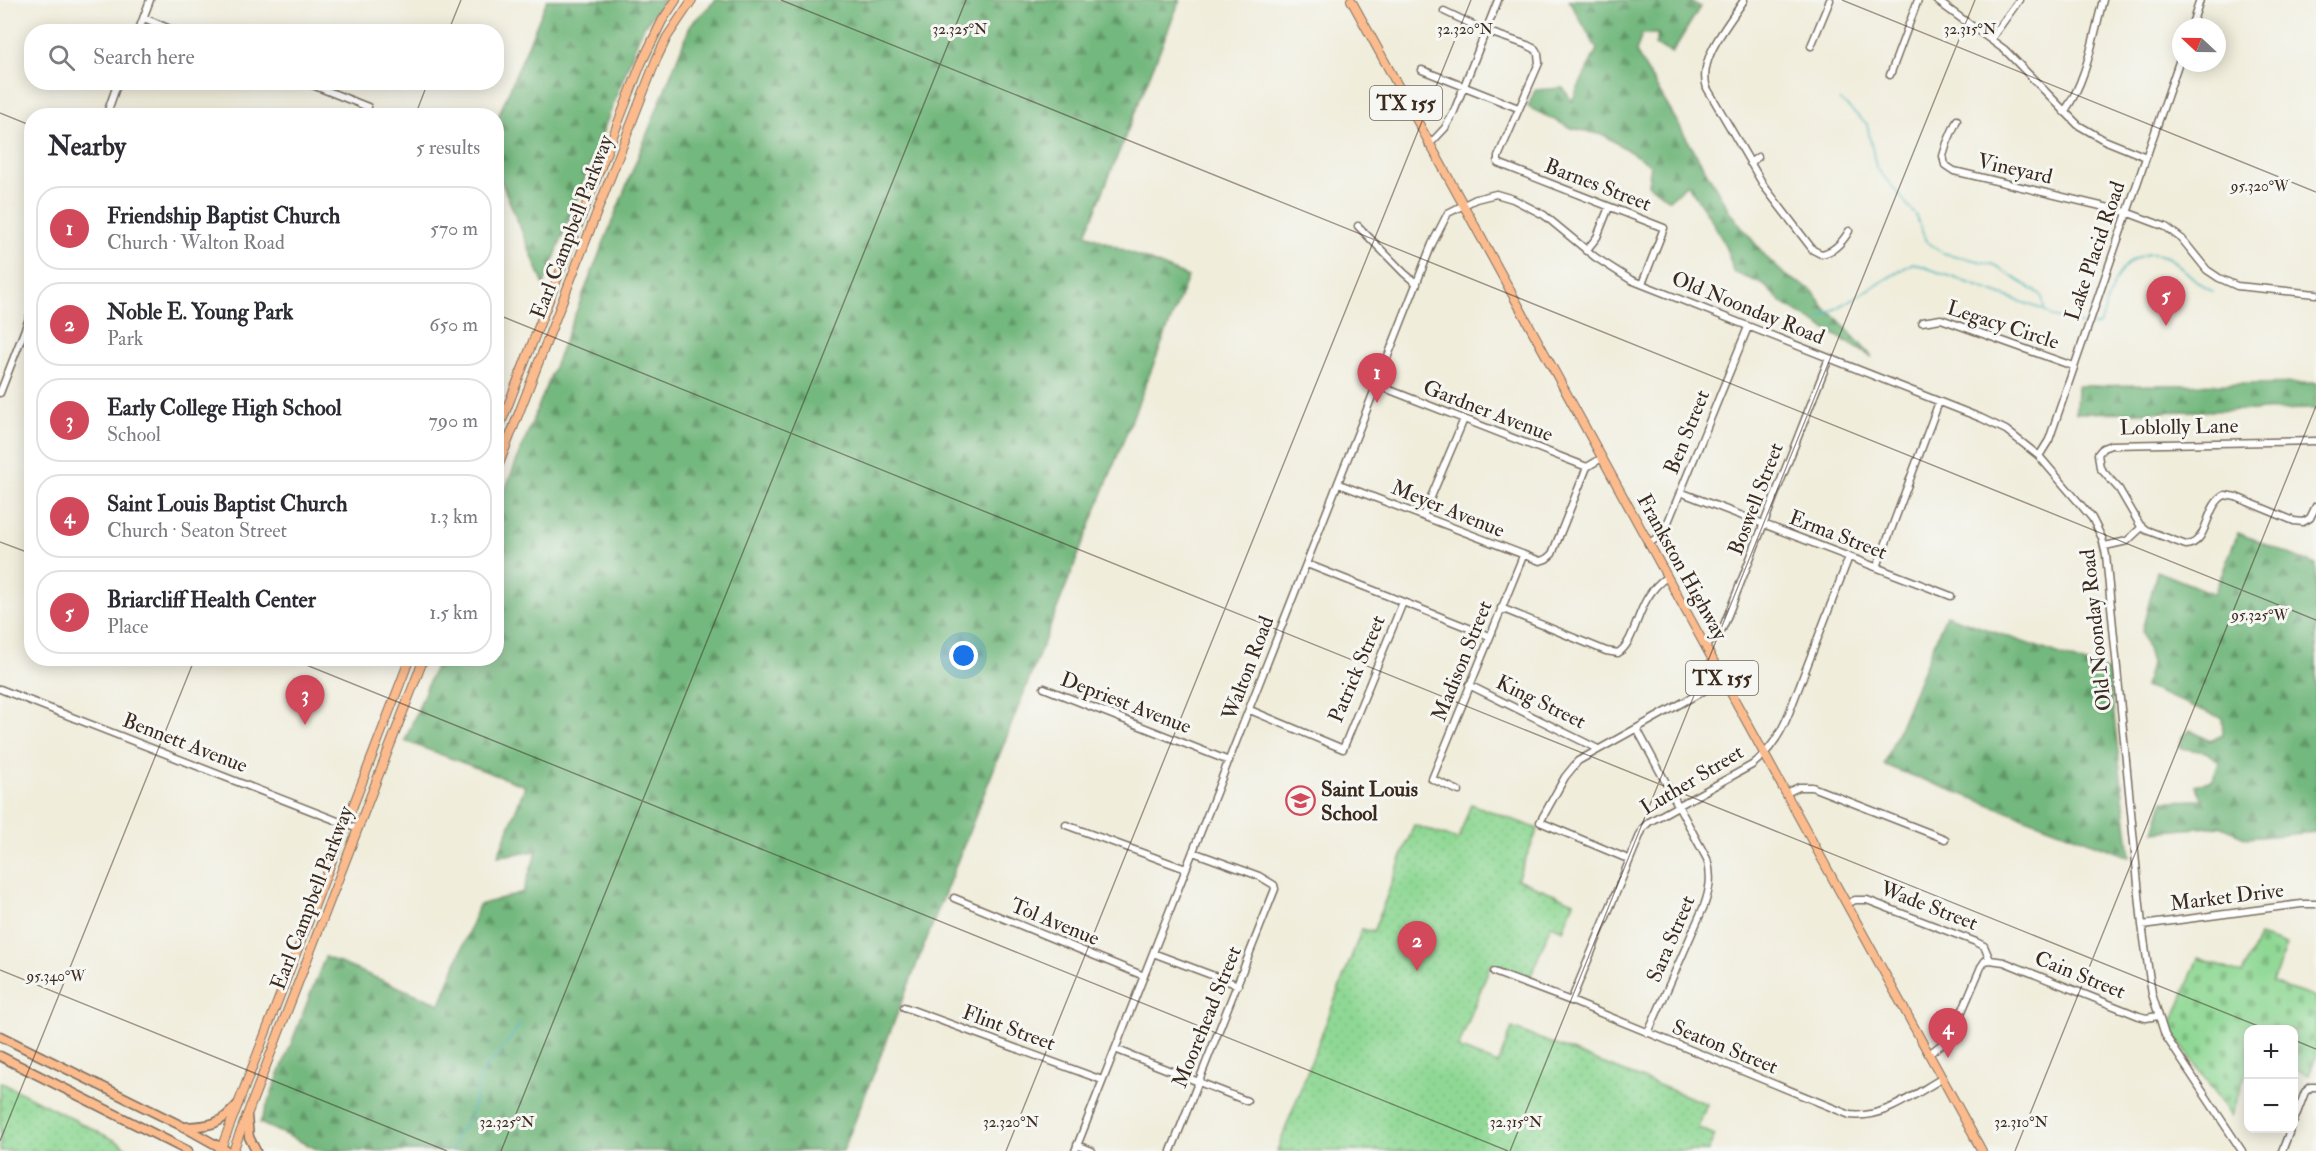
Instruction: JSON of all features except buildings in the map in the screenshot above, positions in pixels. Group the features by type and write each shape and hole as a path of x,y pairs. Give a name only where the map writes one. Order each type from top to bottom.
{"highway":[{"path":"0,1036 184,1127 223,1150"},
{"path":"0,1056 188,1151"},
{"path":"184,1127 216,1124 226,1118 238,1104"},
{"path":"247,1116 249,1137 256,1151"},
{"path":"163,1138 178,1151"}],"main road":[{"name":"Earl Campbell Parkway","path":"504,418 649,45 676,0"},
{"name":"Earl Campbell Parkway","path":"504,452 660,51 692,0"},
{"name":"Frankston Highway","path":"1350,0 1982,1151"},
{"path":"649,45 660,51"},
{"path":"504,438 509,440"},
{"name":"Earl Campbell Parkway","path":"223,1150 238,1104 407,666"},
{"name":"Earl Campbell Parkway","path":"233,1151 421,666"}],"street":[{"path":"141,24 150,0"},
{"path":"1429,145 1449,121 1498,0"},
{"path":"1744,0 1708,57 1704,74 1708,91 1768,192 1817,253 1830,252 1841,243 1849,231"},
{"path":"1811,46 1830,0"},
{"path":"1890,75 1918,0"},
{"path":"1936,0 1991,39 2028,73 2078,125 2104,140 2146,157"},
{"path":"1991,39 2019,0"},
{"path":"2064,112 2073,99 2083,73 2103,0"},
{"path":"2194,18 2200,0"},
{"path":"1422,70 1518,108 1539,63 1535,49 1444,11"},
{"path":"144,18 158,24"},
{"name":"Lake Placid Road","path":"2039,456 2049,440 2175,72"},
{"path":"109,108 115,90"},
{"path":"325,90 368,107"},
{"name":"Barnes Street","path":"1518,108 1498,157 1498,163 1664,228 1642,284"},
{"name":"Vineyard","path":"1958,120 1943,156 1948,168 1961,174 2126,212"},
{"path":"1750,163 1758,157"},
{"name":"Old Noonday Road","path":"1463,205 1491,194 1507,197 1551,220 1616,272 2006,430 2039,456 2092,518 2105,546 2149,981 2158,1016 2170,1043 2242,1151"},
{"name":"Walton Road","path":"1076,1148 1417,284 1444,219 1448,213 1463,205"},
{"path":"1587,250 1596,237 1609,207"},
{"path":"2126,212 2175,232 2207,270 2225,282 2249,288 2316,294"},
{"path":"1358,226 1417,284"},
{"name":"Legacy Circle","path":"1922,322 1941,320 2073,366"},
{"name":"Ben Street","path":"1648,544 1664,531 1748,327"},
{"path":"0,393 24,331"},
{"name":"Boswell Street","path":"1705,646 1721,631 1829,358"},
{"name":"Gardner Avenue","path":"1377,385 1587,467"},
{"path":"1877,567 1939,402"},
{"path":"1423,516 1464,419"},
{"name":"Loblolly Lane","path":"2142,527 2119,489 2100,468 2098,454 2106,446 2316,441"},
{"path":"1587,467 1602,458"},
{"name":"Meyer Avenue","path":"1339,484 1540,561 1546,560 1552,554 1587,467"},
{"name":"Erma Street","path":"1680,492 1951,596"},
{"path":"2105,546 2127,541 2142,527 2177,543 2190,545 2199,538 2215,502 2225,495 2236,497 2299,522 2310,518 2316,506"},
{"name":"Madison Street","path":"1459,791 1432,779 1523,556"},
{"name":"Luther Street","path":"1571,1001 1628,859 1643,828 1752,765 1778,736 1849,557"},
{"path":"1307,564 1490,636"},
{"path":"1501,608 1606,651 1618,653 1623,650 1628,641 1648,595 1667,577"},
{"name":"Patrick Street","path":"1250,710 1342,749 1403,602"},
{"path":"1628,859 1540,822 1572,767 1584,757 1723,680"},
{"name":"King Street","path":"1469,685 1598,748"},
{"name":"Bennett Avenue","path":"0,688 358,829"},
{"name":"Depriest Avenue","path":"1044,688 1230,761"},
{"name":"Sara Street","path":"1637,729 1707,859 1711,872 1710,889 1704,906 1648,1033"},
{"path":"1786,793 1799,787 1812,787 1945,838"},
{"path":"1066,825 1186,870"},
{"name":"Moorehead Street","path":"1171,1151 1274,894 1274,885 1269,881 1193,852"},
{"name":"Tol Avenue","path":"954,898 1144,976"},
{"name":"Wade Street","path":"1847,904 1855,900 1867,900 1956,934 1984,946 1989,960"},
{"name":"Market Drive","path":"2142,925 2316,904"},
{"path":"1154,953 1238,985"},
{"path":"1929,1054 1952,1035 1981,967 1989,960"},
{"name":"Cain Street","path":"1989,960 2004,962 2139,1016 2146,1018 2158,1016"},
{"name":"Seaton Street","path":"1494,972 1850,1115 1883,1111 1943,1078"},
{"name":"Flint Street","path":"904,1007 1102,1080"},
{"path":"1115,1049 1247,1101"},
{"path":"2298,1110 2305,1092 2314,1087"},
{"path":"2282,1151 2289,1133"},
{"path":"1076,1148 1092,1151"}],"green space":[{"path":"547,0 664,0 642,29 544,285 504,188 504,108 502,108"},
{"path":"716,0 1180,0 1086,234 1188,277 843,1151 321,1151 260,1123 325,957 440,1004 479,905 523,892 537,851 498,856 525,786 405,741 435,666 504,666 504,492 691,24"},
{"path":"1569,0 1689,0 1700,7 1672,53 1655,45 1658,34 1642,34 1636,52 1731,214 1767,258 1786,276 1812,290 1825,309 1836,317 1872,357 1782,303 1764,285 1733,272 1721,237 1687,184 1669,200 1648,184 1651,165 1604,135 1571,128 1528,107 1535,90 1563,88 1572,101 1597,49"},
{"path":"2316,383 2316,409 2076,413 2077,386"},
{"path":"2238,533 2316,565 2316,832 2247,838 2220,826 2154,832 2163,801 2203,800 2195,785 2213,780 2219,762 2206,752 2180,748 2182,737 2190,730 2210,741 2223,735 2222,718 2145,687 2151,663 2142,631 2157,571 2214,594"},
{"path":"1946,615 2109,672 2130,857 1884,765"},
{"path":"1471,804 1538,829 1517,879 1574,902 1563,930 1551,925 1530,978 1491,963 1458,1048 1498,1064 1512,1028 1707,1104 1698,1128 1715,1135 1708,1151 1277,1151 1362,929 1373,932 1414,825 1458,840"},
{"path":"2259,936 2287,945 2272,983 2316,998 2316,1057 2309,1075 2298,1071 2298,1025 2244,1025 2244,1079 2231,1116 2170,1028 2198,958 2242,974"},
{"path":"0,1082 120,1143 130,1151 0,1151"}],"waterway":[{"path":"1840,100 1867,124 1876,167 1915,214 1926,241 1943,253 1992,264 2040,294 2044,310"},
{"path":"2092,326 2099,325 2101,322 2110,292 2120,273 2126,265 2144,255 2156,254 2167,257 2212,291"},
{"path":"1819,319 1913,263 2044,310 2053,317 2083,325"},
{"path":"450,1151 455,1144 455,1138 472,1115 478,1084 484,1069 500,1053 520,1025"}],"place":[{"name":"Briarcliff Health Center","path":"2166,326"},
{"name":"Friendship Baptist Church","path":"1377,403"},
{"name":"Early College High School","path":"305,725"},
{"name":"Saint Louis School","path":"1300,801"},
{"name":"Noble E. Young Park","path":"1417,971"},
{"name":"Saint Louis Baptist Church","path":"1948,1058"}]}
